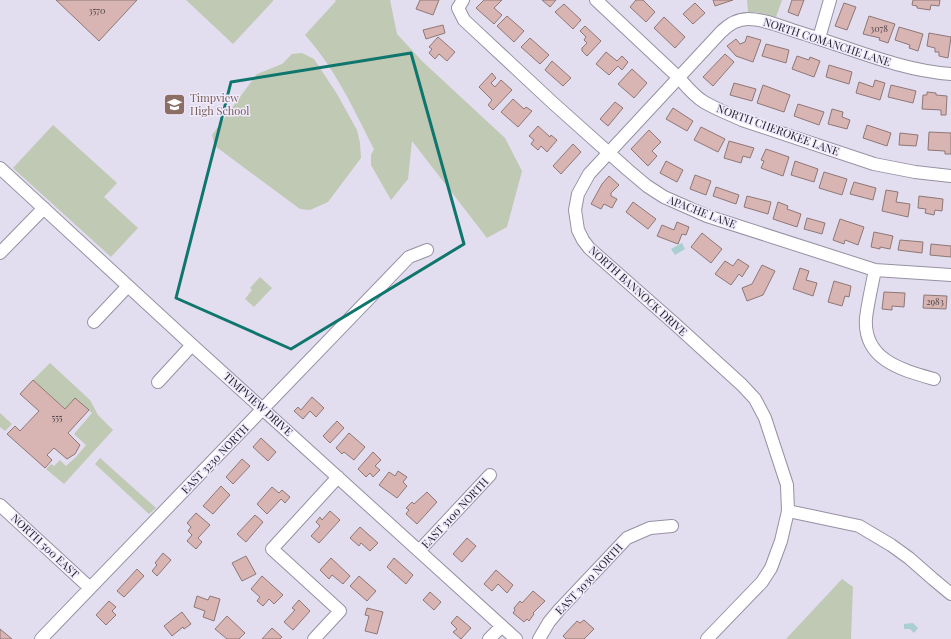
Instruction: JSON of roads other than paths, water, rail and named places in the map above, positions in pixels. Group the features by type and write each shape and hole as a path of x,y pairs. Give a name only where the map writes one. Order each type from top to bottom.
{"street":[{"name":"APACHE LANE","path":"463,0 458,8 464,20 552,103 647,186 664,197 707,216 875,270 951,275"},
{"path":"820,38 830,0"},
{"name":"NORTH CHEROKEE LANE","path":"602,2 679,78 688,89 703,102 742,120 874,164 920,173 951,176"},
{"name":"NORTH COMANCHE LANE","path":"679,78 721,32 728,26 742,20 758,20 820,38 902,66 951,74"},
{"name":"NORTH BANNOCK DRIVE","path":"679,78 589,174 578,194 575,210 578,230 589,248 681,329 742,385 755,399 765,418 787,485 788,511 781,541 771,568 762,582 707,639"},
{"name":"TIMPVIEW DRIVE","path":"0,168 192,345 516,639"},
{"path":"0,253 44,208"},
{"name":"EAST 3230 NORTH","path":"41,639 409,257 427,250"},
{"path":"875,270 866,318 866,332 873,348 878,354 889,362 913,373 934,379"},
{"path":"94,322 128,286"},
{"path":"158,382 192,345"},
{"name":"EAST 3100 NORTH","path":"419,551 490,475"},
{"path":"314,639 340,612 272,549 338,477"},
{"name":"NORTH 500 EAST","path":"0,505 90,588"},
{"path":"788,511 859,526 891,545 909,558 951,594"},
{"name":"EAST 3030 NORTH","path":"539,639 549,622 559,610 627,538 650,528 672,526"},
{"path":"489,639 502,626"}],"place":[{"name":"Timpview High School","path":"175,104"}]}
